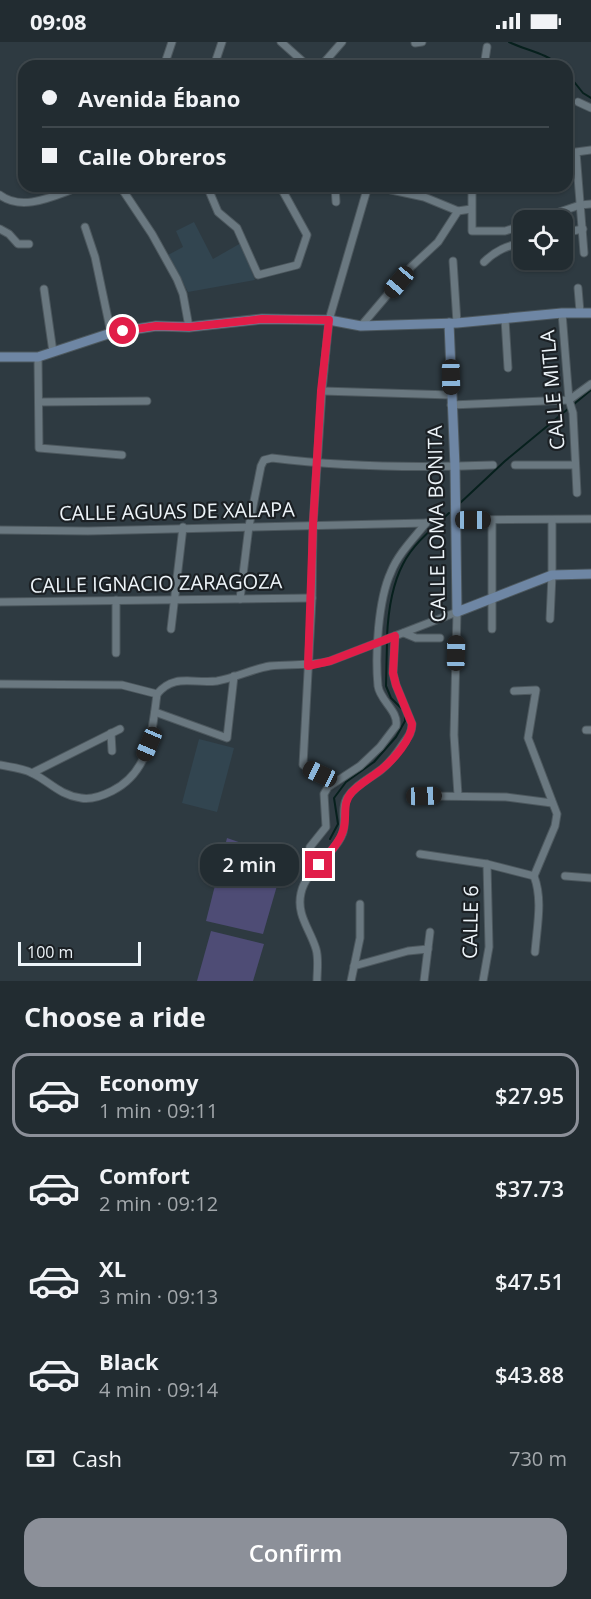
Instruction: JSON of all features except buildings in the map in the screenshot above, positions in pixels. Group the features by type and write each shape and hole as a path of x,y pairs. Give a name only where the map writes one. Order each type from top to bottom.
{"main road":[{"path":"0,357 38,357 111,333 156,326 189,327 262,319 329,320 361,326 453,323 562,313 591,313"},
{"name":"CALLE LOMA BONITA","path":"453,323 451,400 455,467 457,612"},
{"path":"457,612 552,575 591,574"}],"street":[{"path":"166,60 172,42"},
{"path":"216,60 222,42"},
{"path":"280,42 301,60"},
{"path":"326,60 342,42"},
{"path":"485,60 487,47"},
{"path":"578,102 591,108"},
{"path":"573,155 591,150"},
{"path":"576,154 584,253"},
{"path":"0,195 20,204 64,192"},
{"path":"124,192 152,234 177,279 183,294 189,327"},
{"path":"210,192 218,212 237,228 258,275 297,266 307,235 283,192"},
{"path":"335,192 336,202"},
{"path":"335,781 303,765 312,598 313,525 321,391 329,320 366,192"},
{"path":"401,192 424,197 458,211 471,209"},
{"path":"471,192 472,231 505,231 513,228"},
{"path":"565,210 591,204"},
{"path":"361,326 411,267 438,242 458,211"},
{"path":"85,227 95,257 111,333"},
{"path":"0,229 9,234 18,244 29,244"},
{"path":"573,231 583,229"},
{"path":"484,262 494,252 513,244"},
{"path":"453,261 453,323"},
{"path":"578,288 580,312"},
{"path":"44,289 53,352"},
{"name":"CALLE MITLA","path":"562,313 577,493"},
{"path":"505,319 508,368"},
{"path":"38,357 39,448 122,455"},
{"path":"321,391 451,400 571,404 591,384"},
{"path":"39,402 147,401"},
{"path":"240,599 249,526 264,460 272,458 317,464 455,467 494,465"},
{"path":"515,465 574,465"},
{"path":"455,520 591,519"},
{"path":"492,520 492,629"},
{"path":"550,619 552,520"},
{"name":"CALLE AGUAS DE XALAPA","path":"0,530 88,531 426,523 391,571 381,608 380,642"},
{"path":"171,629 183,527"},
{"name":"CALLE IGNACIO ZARAGOZA","path":"0,602 312,598"},
{"path":"116,600 116,653"},
{"path":"0,765 32,773 54,789 82,799 104,795 126,784 139,768 149,744 157,694 164,686 172,682 219,680 268,666 308,666 330,661 457,612"},
{"name":"CALLE LOMA BONITA","path":"457,612 454,735 458,795"},
{"path":"404,633 416,638 440,639"},
{"path":"317,981 316,950 302,918 300,903 302,890 340,839 344,828 344,808 347,798 396,755 412,731 412,724 393,673 393,637"},
{"path":"310,847 326,827 324,794 328,787 360,766 380,747 396,726 395,717 381,697 378,686 380,642"},
{"path":"155,712 227,738 234,676"},
{"path":"0,684 122,686 157,694"},
{"path":"514,691 536,690 528,738 557,814 555,826 534,876 539,901 535,952"},
{"path":"32,773 120,729"},
{"path":"111,733 112,751"},
{"path":"424,796 506,796 552,803"},
{"path":"420,854 487,864 534,876"},
{"name":"CALLE 6","path":"483,981 489,947 487,864"},
{"path":"565,876 591,878"},
{"path":"351,981 360,938 360,904"},
{"path":"424,981 430,932"},
{"path":"354,966 408,951 428,949"}],"shaded area":[{"path":"194,222 213,259 241,243 255,280 188,292 168,255 183,247 176,231"},
{"path":"199,739 234,748 217,812 182,803"},
{"path":"227,838 285,858 263,934 206,921"},
{"path":"211,931 264,944 253,981 197,981"}],"waterway":[{"path":"509,42 551,60"},
{"path":"573,80 583,93 591,98"},
{"path":"459,504 505,461 591,390"},
{"path":"387,637 391,600 403,564 418,543 449,513"},
{"path":"387,642 386,686 391,698 402,709"},
{"path":"330,839 338,824 334,798 346,782 374,762 396,737 405,721 405,714"}],"route":[{"path":"123,331 156,326 189,327 262,319 329,320 321,391 308,666 330,661 395,636 393,673 412,724 412,731 396,755 347,798 344,808 344,828 340,839 319,865"}]}
